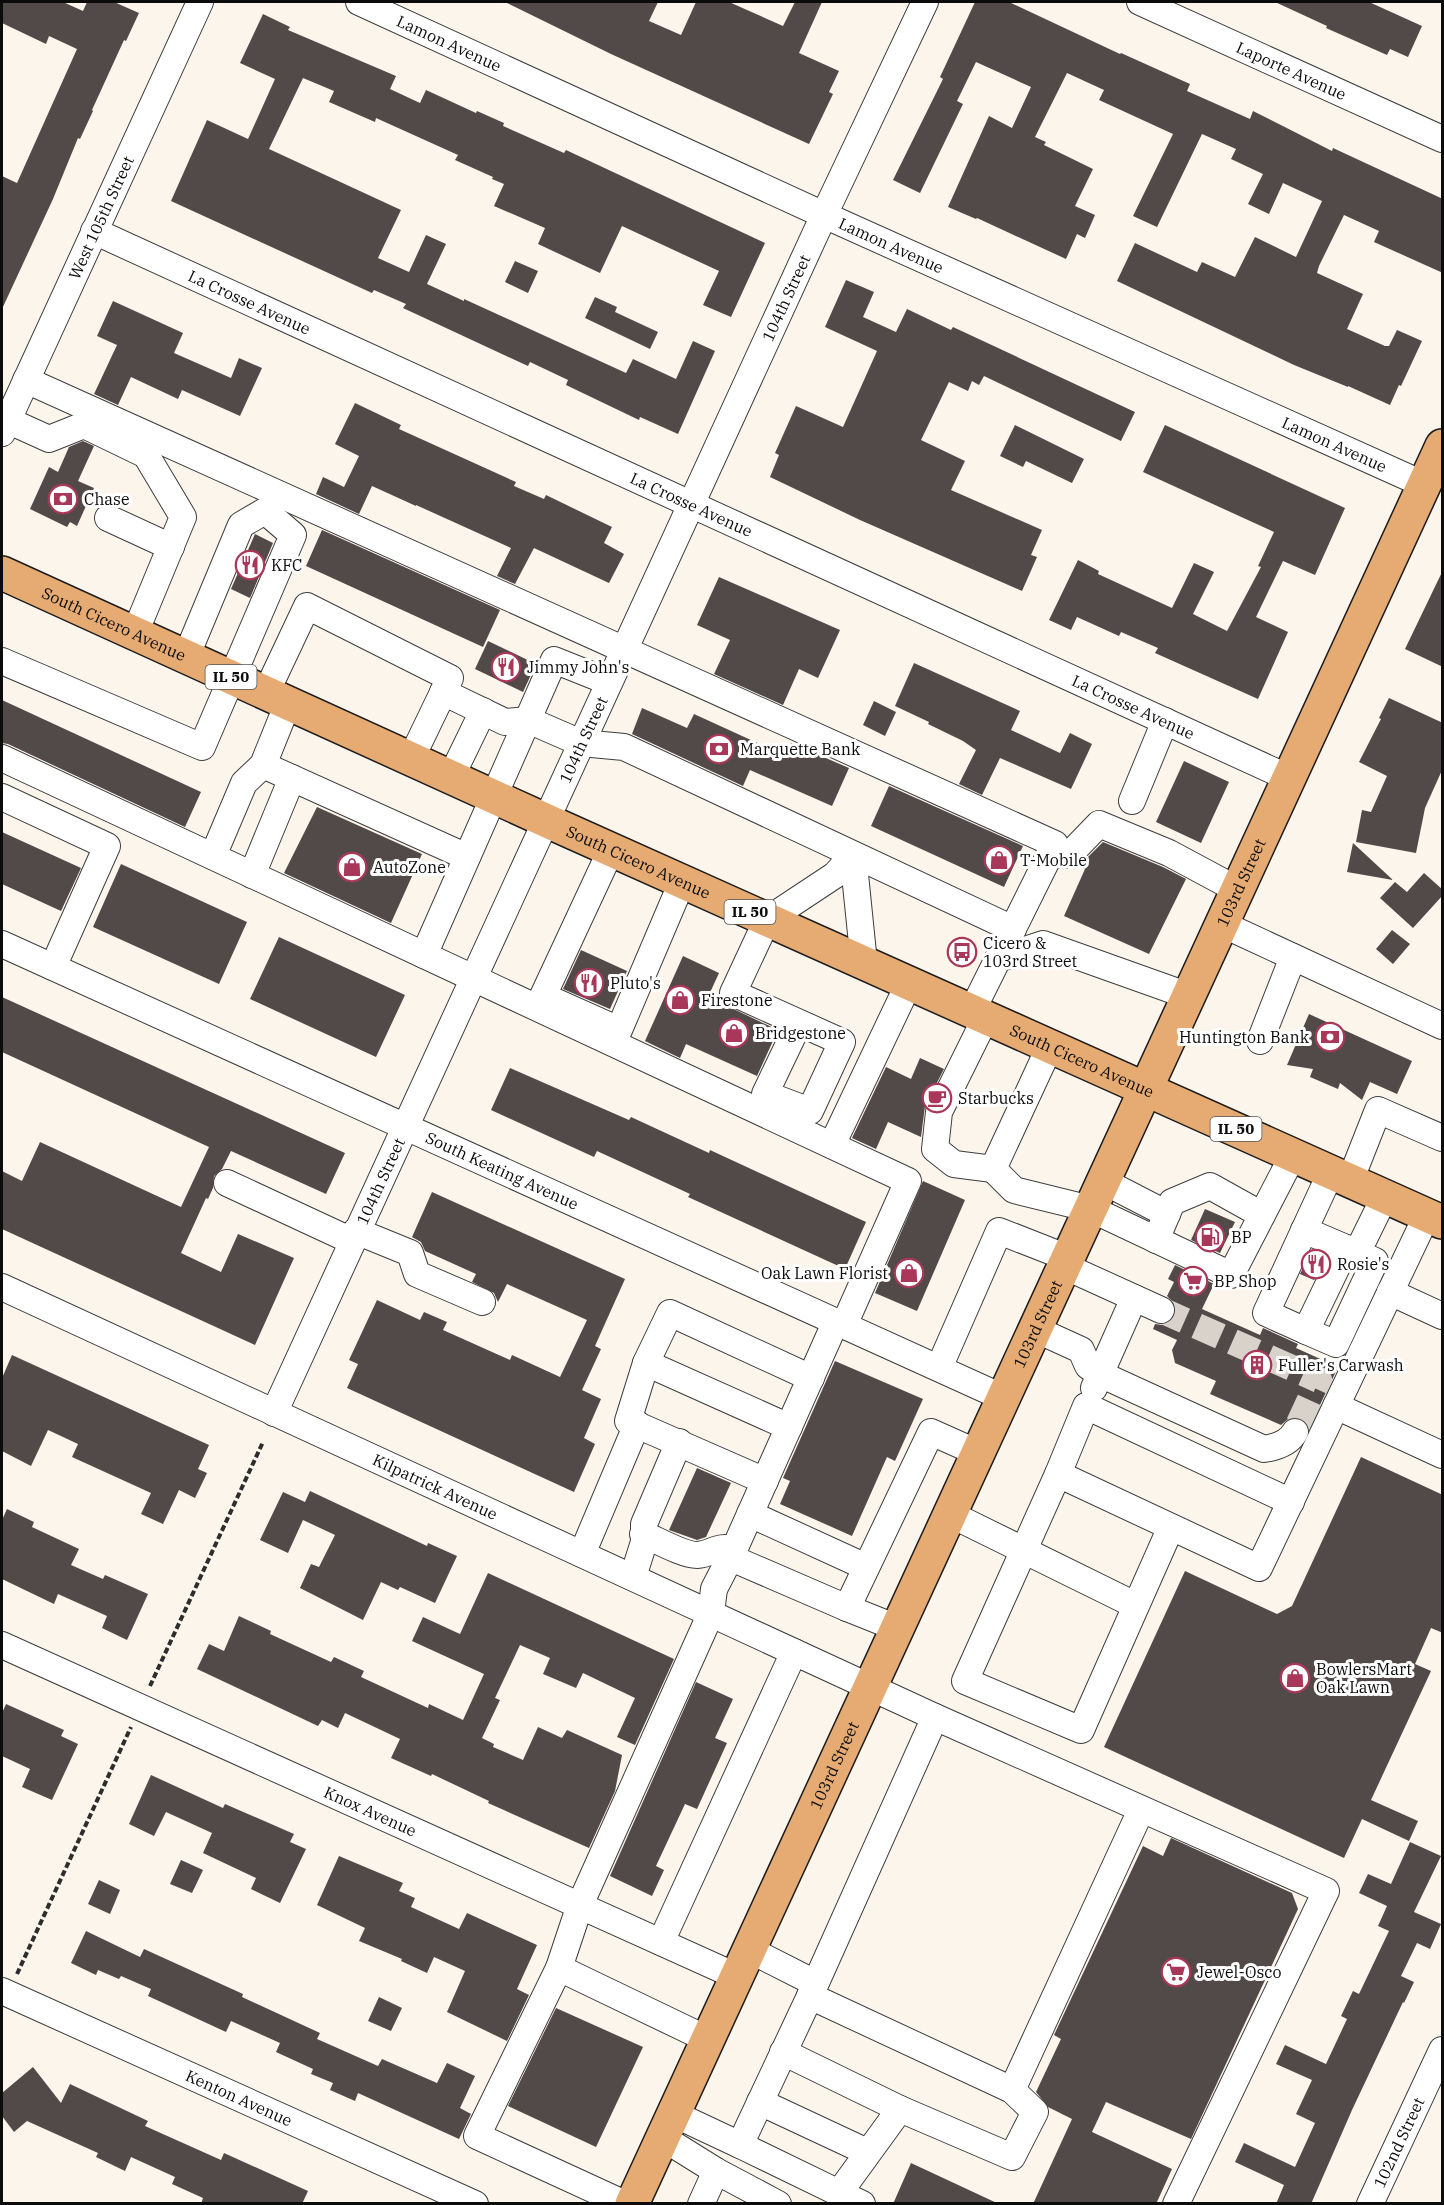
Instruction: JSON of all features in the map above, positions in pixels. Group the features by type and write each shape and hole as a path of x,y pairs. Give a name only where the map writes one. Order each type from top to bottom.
{"main road":[{"name":"103rd Street","path":"632,2204 1443,446"},
{"name":"South Cicero Avenue","path":"2,573 611,850 1435,1219"}],"street":[{"name":"West 105th Street","path":"4,427 15,389 94,231 200,2"},
{"name":"Lamon Avenue","path":"359,2 824,215 1425,484"},
{"name":"104th Street","path":"274,1413 824,215 925,2"},
{"name":"Laporte Avenue","path":"1140,2 1443,139"},
{"name":"La Crosse Avenue","path":"94,231 1289,778"},
{"path":"15,389 624,650 1055,844 998,959 979,1014 939,1112 935,1149 954,1164 993,1169 1014,1190 1097,1195 1167,1214"},
{"path":"4,427 49,439 84,425 146,455 183,517 135,633"},
{"path":"2,661 202,747 293,535 265,511 241,525 186,657"},
{"path":"108,518 171,547"},
{"path":"213,856 244,783 263,765 277,698 307,606 450,678 411,759"},
{"path":"424,955 555,660 609,682"},
{"path":"443,692 505,722 528,720 581,743 624,747 1013,929"},
{"path":"451,777 483,711"},
{"path":"1132,801 1165,721"},
{"path":"2,758 473,978 761,1102 832,1145 909,1181 811,1378 714,1589 711,1613 580,1905 559,1968 477,2136 625,2204"},
{"path":"263,765 467,857"},
{"path":"252,875 292,778"},
{"path":"2,797 106,846 53,967"},
{"path":"1049,855 1069,855 1099,824 1169,853 1238,890"},
{"path":"611,850 543,996 619,1030 682,882"},
{"path":"761,1102 810,1111 842,1042 733,993 767,920 835,875 853,855"},
{"path":"853,855 864,963"},
{"path":"1222,924 1443,1026"},
{"name":"South Keating Avenue","path":"2,944 1004,1398"},
{"path":"998,959 1043,944 1188,996"},
{"path":"1260,1041 1293,957"},
{"path":"832,1145 909,983"},
{"path":"761,1102 799,1023"},
{"path":"993,1169 1050,1046"},
{"path":"1384,1196 1306,1331 1266,1313 1304,1230 1340,1176 1378,1110 1443,1138"},
{"path":"1097,1195 1156,1240 1231,1275 1293,1155"},
{"path":"226,1183 354,1236 410,1253 417,1274 482,1302"},
{"path":"1156,1240 1172,1202 1210,1186 1262,1215"},
{"path":"1058,1474 1259,1568 1390,1292 1435,1219"},
{"path":"1304,1230 1352,1250"},
{"path":"939,1368 999,1231 1161,1310"},
{"name":"Kilpatrick Avenue","path":"2,1287 935,1717 1326,1891 1176,2204"},
{"path":"1390,1292 1443,1316"},
{"path":"1134,1298 965,1681 1081,1730 1171,1527"},
{"path":"765,1481 628,1421 646,1363 670,1313 811,1378"},
{"path":"1035,1329 1081,1350 1088,1366 1100,1374 1264,1449 1276,1447 1292,1438 1295,1432"},
{"path":"646,1363 789,1427"},
{"path":"1086,1406 1291,1502"},
{"path":"1336,1406 1443,1455"},
{"path":"582,1554 637,1424"},
{"path":"847,1608 931,1431 978,1454"},
{"path":"633,1577 642,1551 644,1524 679,1442"},
{"path":"750,1514 866,1568"},
{"path":"950,1514 1135,1605"},
{"path":"644,1534 697,1555 726,1547 731,1554 847,1608 897,1628"},
{"name":"Knox Avenue","path":"2,1645 661,1942 744,1963 812,1990 1012,2090 1035,2112 1012,2157 900,2109"},
{"path":"661,1942 794,1652"},
{"path":"740,2145 935,1717"},
{"path":"1012,2090 1141,1810"},
{"path":"559,1968 709,2040"},
{"name":"Kenton Avenue","path":"8,1986 475,2204"},
{"name":"102nd Street","path":"1370,2204 1443,2050"},
{"path":"783,2052 900,2109 839,2193"},
{"path":"760,2102 867,2152"},
{"path":"668,2126 740,2145 862,2204"},
{"path":"668,2126 716,2171 778,2204"},
{"path":"700,2204 716,2171"}],"path":[{"path":"148,1691 263,1442"},
{"path":"8,1986 133,1724"}],"building":[{"path":"2,2 63,2 83,11 87,2 114,2 139,13 126,41 124,40 80,139 78,138 53,199 2,309 2,176 17,183 77,49 49,36 46,44 2,23"},
{"path":"505,2 658,2 649,21 681,35 696,2 729,2 783,26 795,2 822,2 799,53 839,71 829,92 833,94 809,144 611,54"},
{"path":"975,2 1009,2 1190,84 1187,91 1250,119 1253,111 1332,151 1333,148 1443,199 1443,273 1374,242 1379,231 1344,215 1317,273 1363,294 1347,329 1385,346 1389,346 1397,330 1422,341 1390,405 1294,365 1117,281 1135,243 1197,272 1202,262 1235,277 1255,237 1296,257 1322,201 1283,183 1269,214 1248,204 1263,174 1231,159 1236,149 1202,134 1157,227 1133,216 1173,134 1099,100 1104,90 1067,73 1035,137 1046,142 1044,145 1093,169 1075,206 1095,215 1085,238 1077,234 1066,259 948,207 989,116 1012,128 1031,87 976,62 957,101 963,104 920,193 893,180 943,79 940,77"},
{"path":"1275,2 1369,2 1422,26 1408,57 1390,49 1387,55"},
{"path":"263,14 290,27 288,30 396,76 390,89 420,103 426,90 504,123 503,126 564,153 566,150 765,243 731,317 703,305 719,271 622,226 600,273 538,244 545,228 494,206 504,184 455,160 458,155 376,118 375,122 329,102 334,91 303,78 269,149 401,210 378,258 409,272 426,235 446,244 427,284 464,301 464,299 626,373 633,359 676,379 693,341 715,351 678,434 640,417 639,420 566,385 568,380 530,362 528,366 403,308 406,304 374,290 372,293 171,201 207,120 248,139 275,79 240,63"},
{"path":"515,261 538,271 528,293 505,282"},
{"path":"846,280 874,292 863,317 896,332 907,309 951,330 953,327 1135,412 1121,441 984,376 979,385 972,381 968,391 949,382 921,440 965,461 951,490 1042,530 1031,555 1037,557 1022,591 860,520 770,477 779,455 775,453 796,406 843,427 877,351 825,327"},
{"path":"595,297 617,307 615,312 658,332 650,349 585,318"},
{"path":"113,301 183,333 174,353 231,378 239,358 262,368 240,416 182,390 178,399 131,377 118,405 94,394 117,345 97,336"},
{"path":"355,403 401,425 399,429 516,482 514,486 544,499 546,495 612,527 604,543 624,554 609,583 534,548 515,584 497,576 511,548 416,505 372,486 359,514 316,494 323,477 344,487 359,456 335,444"},
{"path":"1015,425 1084,459 1072,483 1026,461 1023,467 1000,456"},
{"path":"1165,425 1345,508 1315,575 1283,561 1256,617 1288,632 1258,699 1155,653 1158,648 1121,632 1119,636 1077,617 1071,630 1049,620 1078,560 1099,571 1098,574 1172,608 1194,563 1214,572 1193,614 1227,631 1261,567 1258,566 1274,532 1143,472"},
{"name":"Chase","path":"83,441 94,446 78,481 94,488 77,526 70,522 67,527 30,509 49,467 58,472 69,447"},
{"path":"322,530 500,610 483,647 306,566"},
{"name":"KFC","path":"255,534 273,543 250,598 231,589"},
{"path":"1443,570 1443,667 1405,649"},
{"path":"719,577 840,630 818,678 799,669 783,705 714,674 730,640 697,625"},
{"name":"Jimmy John's","path":"488,641 536,664 523,692 475,669"},
{"path":"914,663 1020,711 1011,730 1060,753 1070,733 1092,744 1071,789 1000,758 982,795 959,784 976,750 928,724 929,722 895,706"},
{"path":"1389,698 1443,723 1443,768 1425,808 1416,853 1356,842 1362,810 1371,812 1387,776 1359,762"},
{"path":"2,700 201,792 185,827 2,743"},
{"path":"874,701 896,712 885,736 863,725"},
{"path":"642,708 687,728 694,714 786,756 791,743 849,768 832,806 750,770 743,786 632,734"},
{"path":"1184,761 1229,782 1201,843 1156,822"},
{"path":"889,786 1023,846 1004,887 871,826"},
{"name":"AutoZone","path":"317,807 422,854 391,923 284,873"},
{"path":"2,832 81,868 61,911 2,884"},
{"path":"1103,842 1186,879 1149,954 1064,916 1085,869 1080,866 1081,864"},
{"path":"1353,843 1393,880 1347,872"},
{"path":"121,864 247,922 219,984 93,927"},
{"path":"1424,873 1443,890 1443,895 1413,928 1380,898 1395,882 1407,892"},
{"path":"1392,930 1410,944 1393,964 1376,949"},
{"path":"279,937 405,995 376,1057 250,999"},
{"name":"Pluto's","path":"581,950 627,971 610,1009 563,989"},
{"path":"683,956 719,973 708,997 778,1030 757,1076 686,1044 680,1058 645,1041"},
{"path":"2,997 345,1153 326,1194 231,1151 222,1169 214,1176 213,1188 208,1199 206,1198 181,1253 221,1272 238,1234 294,1258 255,1345 2,1229 2,1171 22,1181 40,1142 181,1207 209,1147 2,1052"},
{"name":"Huntington Bank","path":"1309,1014 1412,1061 1397,1094 1370,1082 1362,1100 1340,1083 1338,1089 1310,1077 1313,1069 1287,1065"},
{"path":"920,1058 944,1069 925,1106 921,1137 888,1122 876,1149 852,1138 886,1067 911,1079"},
{"path":"510,1068 629,1120 631,1117 709,1153 710,1150 866,1222 845,1269 688,1197 690,1194 597,1151 594,1157 491,1110"},
{"path":"923,1181 965,1200 917,1311 875,1293"},
{"path":"432,1192 625,1279 595,1346 601,1349 582,1390 601,1399 584,1438 595,1444 574,1492 347,1388 358,1364 349,1360 377,1300 420,1320 424,1312 447,1322 443,1330 510,1360 512,1355 560,1377 587,1320 507,1284 498,1302 494,1293 472,1282 476,1274 425,1251 421,1242 412,1237"},
{"name":"BP","path":"1205,1209 1235,1222 1220,1253 1191,1240"},
{"path":"1312,1250 1326,1256 1314,1280 1300,1274"},
{"name":"Fuller's Carwash","path":"1175,1265 1214,1284 1202,1309 1260,1335 1263,1328 1298,1344 1296,1348 1338,1367 1309,1428 1304,1420 1296,1417 1288,1419 1281,1425 1210,1394 1216,1381 1175,1363 1172,1350 1177,1340 1153,1329 1155,1324 1162,1325 1175,1316 1176,1309 1167,1296 1174,1282 1168,1279"},
{"path":"12,1355 209,1445 198,1469 207,1473 195,1498 179,1490 163,1524 141,1514 151,1493 72,1457 78,1444 48,1430 31,1466 2,1451 2,1378"},
{"path":"835,1361 923,1399 895,1461 887,1457 852,1536 780,1504 790,1481 783,1478"},
{"path":"1361,1457 1443,1495 1443,1633 1431,1628 1415,1664 1431,1671 1371,1800 1418,1821 1409,1841 1362,1819 1344,1858 1104,1747 1185,1571 1277,1614 1292,1606"},
{"path":"697,1468 731,1483 706,1537 697,1540 669,1530"},
{"path":"310,1491 427,1546 428,1543 457,1556 435,1603 400,1587 398,1590 381,1582 363,1620 300,1588 311,1564 319,1567 335,1535 303,1520 288,1553 260,1540 283,1492 305,1502"},
{"path":"7,1509 34,1522 32,1527 79,1549 71,1565 103,1579 105,1575 148,1594 127,1640 102,1628 107,1616 58,1594 54,1604 2,1579 2,1520"},
{"path":"488,1573 674,1659 635,1745 617,1737 635,1698 583,1673 576,1688 543,1674 550,1658 520,1645 495,1698 500,1700 482,1738 494,1744 493,1747 523,1760 538,1727 562,1738 567,1730 622,1755 615,1791 589,1848 488,1803 489,1801 432,1774 431,1776 391,1758 400,1739 345,1713 338,1728 322,1720 318,1726 197,1669 209,1644 224,1651 239,1616 271,1631 270,1634 331,1662 334,1657 364,1671 361,1677 428,1708 429,1704 463,1720 484,1674 412,1641 423,1617 460,1634"},
{"path":"696,1682 733,1699 715,1738 727,1743 697,1809 685,1804 656,1866 664,1870 652,1896 610,1876"},
{"path":"6,1704 64,1730 61,1736 78,1744 52,1800 22,1787 30,1769 2,1756 2,1713"},
{"path":"151,1775 223,1808 225,1804 294,1834 290,1842 306,1849 280,1903 251,1889 256,1878 203,1853 212,1833 166,1812 154,1836 129,1824"},
{"name":"Jewel-Osco","path":"1171,1838 1292,1893 1298,1909 1191,2139 1106,2102 1092,2132 1172,2169 1156,2204 1033,2204 1072,2119 1048,2107 1036,2092 1061,2039 1054,2035 1143,1846 1163,1856"},
{"path":"1410,1842 1441,1856 1414,1912 1441,1924 1430,1949 1417,1943 1401,1976 1414,1982 1352,2110 1311,2204 1276,2204 1284,2185 1235,2162 1244,2143 1295,2167 1315,2123 1296,2114 1312,2080 1276,2064 1285,2045 1326,2064 1347,2019 1341,2016 1353,1991 1359,1994 1389,1931 1378,1926 1387,1906 1359,1893 1368,1874 1391,1884"},
{"path":"339,1856 403,1883 399,1891 415,1898 411,1907 459,1929 467,1913 537,1945 517,1989 529,1995 507,2041 447,2012 465,1971 434,1957 427,1973 401,1961 402,1959 359,1941 365,1928 317,1905"},
{"path":"181,1860 203,1870 192,1893 170,1884"},
{"path":"99,1880 120,1890 110,1914 88,1904"},
{"path":"86,1931 140,1957 144,1949 243,1994 242,1997 320,2033 317,2039 378,2066 382,2059 437,2083 447,2063 475,2076 460,2108 471,2114 459,2139 358,2093 355,2101 330,2090 333,2083 311,2074 313,2069 276,2052 280,2043 231,2021 226,2032 148,1996 151,1989 121,1976 119,1979 98,1970 96,1975 71,1963"},
{"path":"379,1997 402,2008 391,2031 368,2021"},
{"path":"556,2008 643,2047 596,2147 508,2106"},
{"path":"33,2067 61,2103 70,2084 148,2121 145,2126 221,2160 224,2153 308,2191 302,2204 201,2204 203,2198 172,2184 175,2177 131,2157 125,2171 96,2157 98,2153 27,2121 14,2132 2,2116 2,2093"},
{"path":"911,2163 999,2204 893,2204"}],"tunnel":[{"path":"1161,1310 1319,1380 1295,1432"}],"place":[{"name":"Chase","path":"63,499"},
{"name":"KFC","path":"250,565"},
{"name":"Jimmy John's","path":"506,667"},
{"name":"Marquette Bank","path":"719,749"},
{"name":"T-Mobile","path":"999,860"},
{"name":"AutoZone","path":"352,867"},
{"name":"Cicero & 103rd Street","path":"962,952"},
{"name":"Pluto's","path":"589,983"},
{"name":"Firestone","path":"680,1000"},
{"name":"Bridgestone","path":"734,1033"},
{"name":"Huntington Bank","path":"1330,1037"},
{"name":"Starbucks","path":"937,1098"},
{"name":"BP","path":"1210,1237"},
{"name":"Rosie's","path":"1316,1264"},
{"name":"Oak Lawn Florist","path":"909,1273"},
{"name":"BP Shop","path":"1193,1281"},
{"name":"Fuller's Carwash","path":"1257,1365"},
{"name":"BowlersMart Oak Lawn","path":"1295,1678"},
{"name":"Jewel-Osco","path":"1176,1972"}]}
